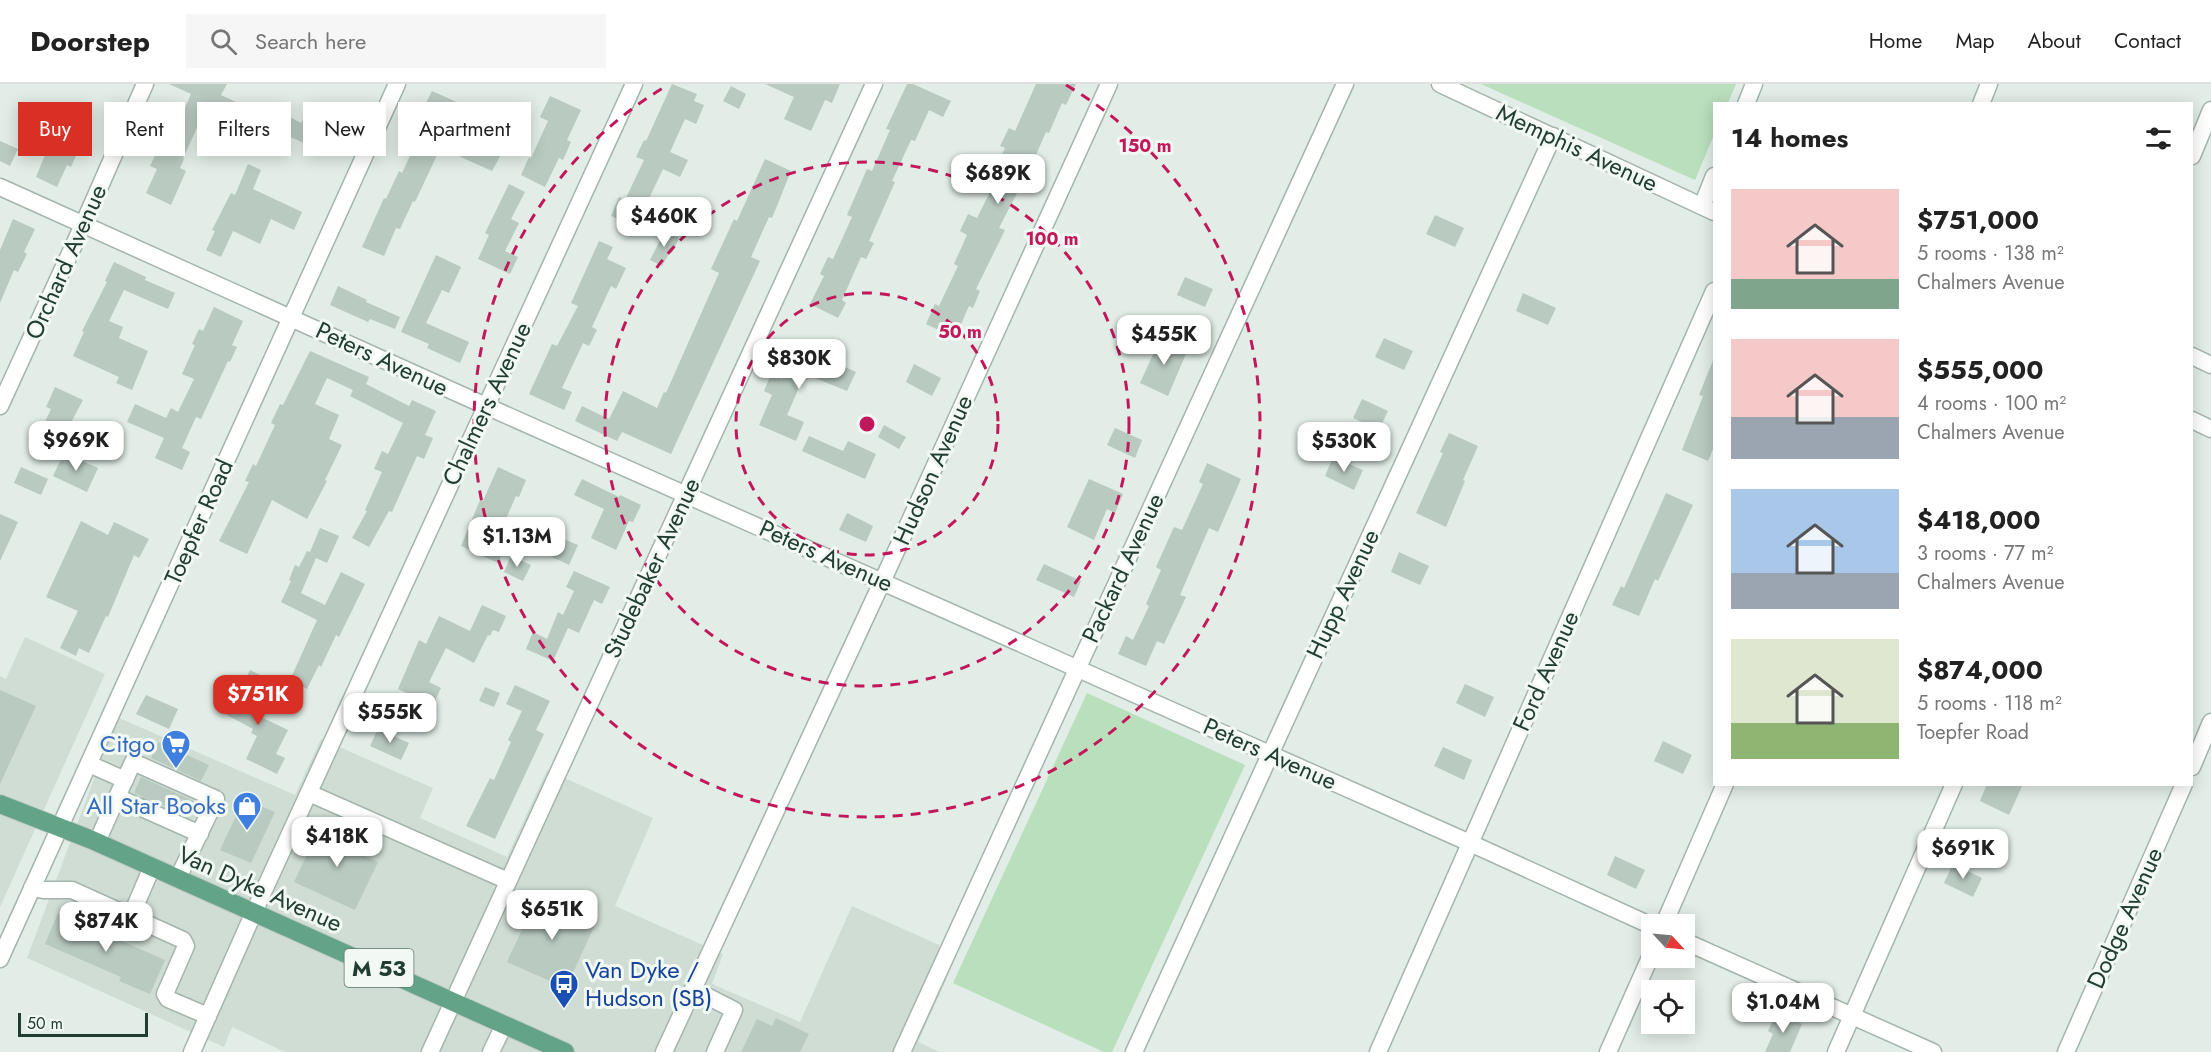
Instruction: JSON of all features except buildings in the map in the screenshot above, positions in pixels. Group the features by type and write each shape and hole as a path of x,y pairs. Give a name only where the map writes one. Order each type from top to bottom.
{"main road":[{"name":"Van Dyke Avenue","path":"0,804 97,842 565,1052"}],"street":[{"name":"Orchard Avenue","path":"0,406 145,84"},
{"name":"Toepfer Road","path":"0,959 7,927 32,888 397,84"},
{"name":"Chalmers Avenue","path":"192,1052 634,84"},
{"name":"Studebaker Avenue","path":"430,1052 874,84"},
{"name":"Hudson Avenue","path":"664,1052 1109,84"},
{"name":"Packard Avenue","path":"902,1052 1345,84"},
{"name":"Memphis Avenue","path":"1440,84 1708,209"},
{"path":"1747,102 1754,84"},
{"path":"1982,102 1989,84"},
{"path":"2193,154 2211,110"},
{"name":"Hupp Avenue","path":"1134,1052 1553,136"},
{"path":"1708,209 1713,182"},
{"name":"Peters Avenue","path":"0,186 486,406 1641,921"},
{"name":"Ford Avenue","path":"1378,1052 1713,293"},
{"path":"2193,356 2211,364"},
{"path":"2193,420 2211,429"},
{"path":"2193,765 2211,722"},
{"path":"97,842 133,762 187,790 216,799 178,878"},
{"path":"89,764 125,780"},
{"path":"1668,914 1724,786"},
{"path":"1836,1052 1953,786"},
{"name":"Dodge Avenue","path":"2066,1052 2183,786"},
{"path":"309,793 508,881"},
{"path":"117,797 147,805 175,818 200,834"},
{"path":"131,916 152,867"},
{"path":"32,888 72,891 183,940 186,946 165,994 168,999 208,1016"},
{"path":"1695,946 1933,1052"},
{"path":"1608,1052 1645,968"},
{"path":"693,989 734,1010 715,1052"},
{"path":"491,1052 504,1025"}],"shaded area":[{"path":"25,637 105,674 0,907 0,676 6,679"},
{"path":"117,717 295,795 321,739 433,788 420,818 507,857 547,770 653,818 615,906 723,954 712,984 800,1022 852,906 939,945 946,980 918,1042 940,1052 285,1052 232,1027 224,1047 27,958"}],"green space":[{"path":"1481,84 1736,84 1728,102 1713,102 1713,137 1695,180"},
{"path":"1087,693 1245,765 1112,1052 1104,1052 953,983"}],"tunnel":[{"path":"149,801 158,781"},
{"path":"177,813 186,793"}],"place":[{"name":"Citgo","path":"176,770"},
{"name":"All Star Books","path":"247,832"},
{"name":"Van Dyke / Hudson (SB)","path":"564,1010"}]}
